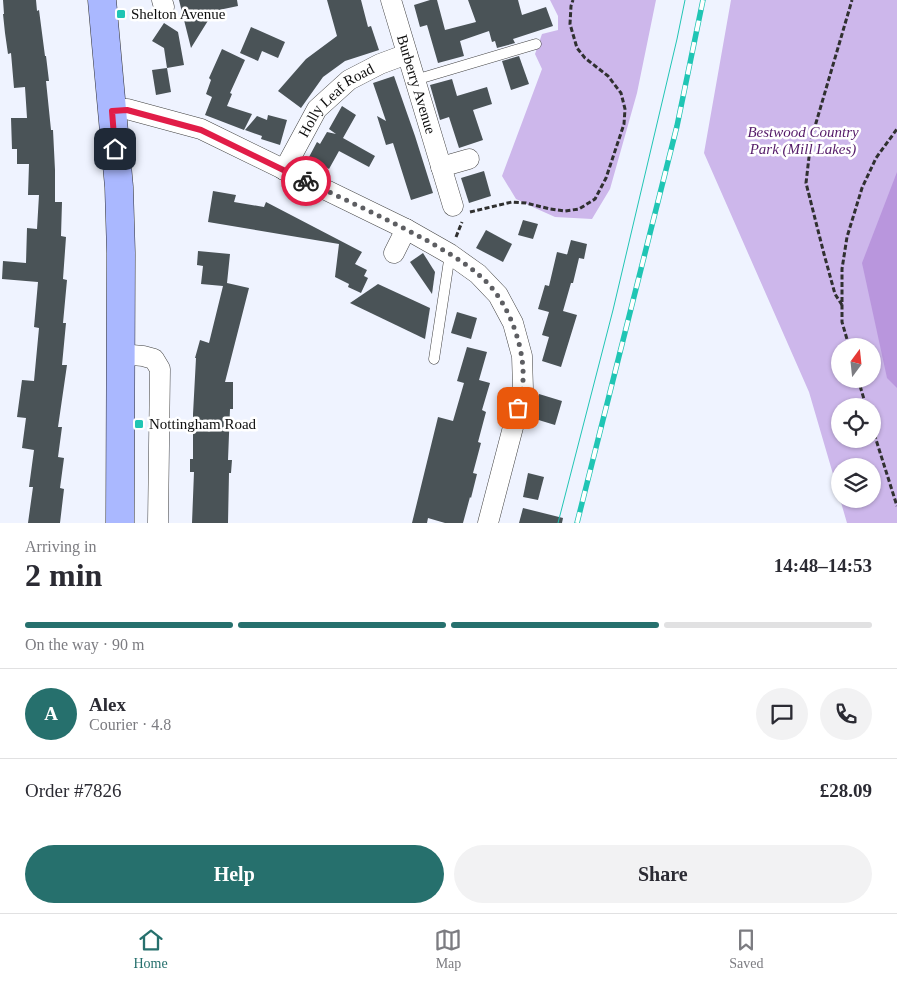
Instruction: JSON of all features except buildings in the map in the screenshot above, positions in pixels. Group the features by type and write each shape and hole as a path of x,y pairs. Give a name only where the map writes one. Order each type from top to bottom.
{"street":[{"path":"102,0 112,111 121,253 120,523"},
{"name":"Burberry Avenue","path":"391,0 441,167 460,213"},
{"name":"Holly Leaf Road","path":"284,170 317,109 349,80 380,64 407,54"},
{"path":"112,111 127,110 201,130 406,230 450,254 478,274 498,295 513,323 522,356 522,389 488,523"},
{"path":"441,167 469,159"},
{"path":"394,253 406,230"},
{"path":"121,354 143,356 154,360 160,369 158,523"}],"lane":[{"path":"415,80 536,44"},
{"path":"434,359 450,254"}],"path":[{"path":"450,254 460,213 512,202 565,211 579,209 595,199 606,178 624,124 625,109 621,93 608,76 585,58 577,48 570,24 573,0"},
{"path":"842,305 835,294 806,183 811,140 852,0"},
{"path":"847,338 842,322 842,269 847,237 862,188 876,158 897,129"},
{"path":"879,448 897,506"}],"green space":[{"path":"550,0 656,0 637,93 610,189 592,219 555,217 516,199 502,176 542,69 535,54 542,34 558,30 558,16"},
{"name":"Bestwood Country Park (Mill Lakes)","path":"731,0 897,0 897,523 847,523 843,508 881,508 881,458 831,458 831,467 809,392 704,153"}],"shaded area":[{"path":"897,172 897,388 887,378 881,350 881,338 878,338 862,263"}],"tram line":[{"path":"558,523 613,310 685,0"}],"railway":[{"path":"577,523 677,126 703,0"}],"way so far":[{"path":"306,181 406,230 450,254 478,274 498,295 513,323 522,356 522,389 518,408"}],"place":[{"name":"Shelton Avenue","path":"121,14"},
{"name":"Nottingham Road","path":"139,424"}],"route":[{"path":"115,149 112,111 127,110 181,123 201,130 306,181"}]}
